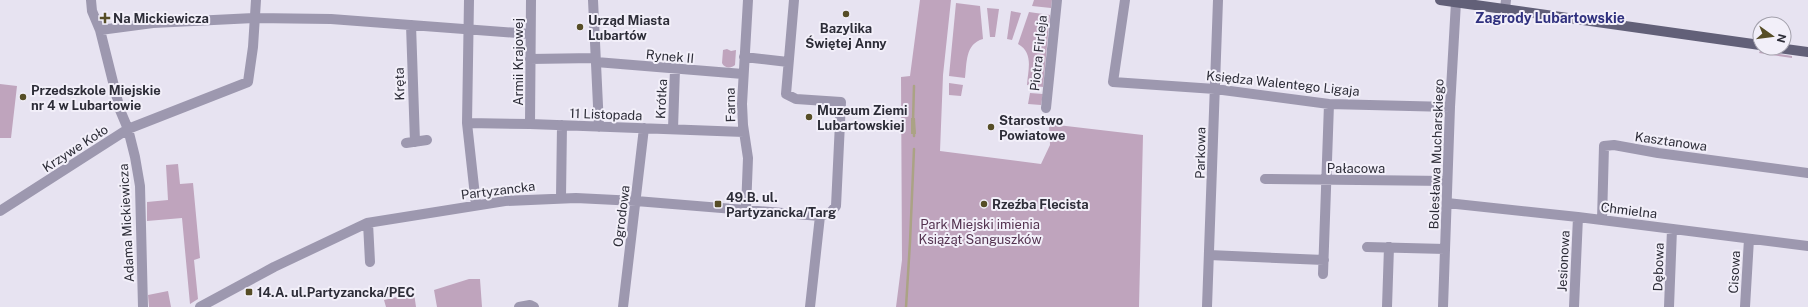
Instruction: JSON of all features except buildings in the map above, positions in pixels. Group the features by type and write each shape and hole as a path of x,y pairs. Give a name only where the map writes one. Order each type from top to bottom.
{"main road":[{"path":"1440,0 1505,5 1752,45"},
{"path":"1792,50 1808,52"}],"street":[{"name":"Adama Mickiewicza","path":"91,0 92,11 100,30 120,110 128,129 140,186 144,307"},
{"name":"Krzywe Koło","path":"0,211 128,129 248,82 253,47 256,0"},
{"path":"469,0 467,29 467,123 476,205"},
{"name":"Armii Krajowej","path":"530,124 531,0"},
{"path":"593,0 599,127"},
{"name":"Farna","path":"746,209 748,158 742,115 748,0"},
{"path":"794,0 785,89 786,94 790,97 841,102 836,206 831,212 820,216 810,307"},
{"name":"Piotra Firleja","path":"1046,108 1057,0"},
{"name":"Księdza Walentego Ligaja","path":"1125,0 1113,82 1215,89 1329,104 1450,107"},
{"name":"Parkowa","path":"1207,307 1218,0"},
{"name":"Bolesława Mucharskiego","path":"1443,307 1450,107 1456,2"},
{"path":"100,30 153,23 254,18 331,19 530,34"},
{"name":"Kręta","path":"411,25 410,142 427,140"},
{"path":"744,57 788,62"},
{"name":"Rynek II","path":"530,58 595,60 675,70 743,74"},
{"name":"Krótka","path":"673,129 675,70"},
{"path":"1323,274 1329,104"},
{"name":"11 Listopada","path":"467,123 744,132"},
{"path":"561,197 562,125"},
{"name":"Ogrodowa","path":"623,307 644,128"},
{"name":"Kasztanowa","path":"1602,220 1604,146 1614,146 1808,173"},
{"name":"Pałacowa","path":"1265,179 1447,181"},
{"name":"Partyzancka","path":"200,307 274,267 368,223 476,205 505,201 561,197 746,209 820,216"},
{"name":"Chmielna","path":"1447,203 1578,217 1808,246"},
{"name":"Jesionowa","path":"1574,307 1578,217"},
{"path":"368,223 370,262"},
{"name":"Dębowa","path":"1669,307 1672,229"},
{"name":"Cisowa","path":"1745,307 1749,239"},
{"path":"1367,247 1445,249"},
{"path":"1386,307 1389,247"},
{"path":"1209,256 1324,260"},
{"path":"519,307 530,305 534,307"}],"green space":[{"name":"Park Miejski imienia Książąt Sanguszków","path":"920,0 951,0 943,75 940,151 1041,164 1050,145 1049,124 1143,135 1139,307 896,307 902,260 901,77 910,76"},
{"path":"1034,0 1052,0 1051,8 1032,6"},
{"path":"956,3 980,6 983,39 977,41 970,50 965,78 949,76"},
{"path":"987,8 999,9 995,37 990,37"},
{"path":"1011,11 1021,13 1012,40 1007,39"},
{"path":"1029,12 1050,15 1043,87 1027,85 1029,68 1028,57 1023,48 1018,44"},
{"path":"727,49 731,51 736,50 735,65 732,67 726,67 722,63 723,50"},
{"path":"1779,56 1792,56 1792,58"},
{"path":"949,83 963,85 961,96 949,95"},
{"path":"0,84 17,86 11,138 0,138"},
{"path":"1030,93 1043,94 1041,105 1028,104"},
{"path":"178,164 180,184 193,183 200,258 194,260 198,299 190,304 182,218 147,221 147,202 168,200 166,165"},
{"path":"469,279 480,279 482,307 437,307 434,290"},
{"path":"168,291 171,307 149,307 148,295"},
{"path":"414,293 416,307 386,307 384,300"}],"shaded area":[{"path":"911,118 915,118 916,134 911,134"}],"waterway":[{"path":"913,121 914,86"},
{"path":"914,130 914,136"},
{"path":"906,307 914,149"}],"place":[{"name":"Bazylika Świętej Anny","path":"846,14"},
{"name":"Na Mickiewicza","path":"105,18"},
{"name":"Urząd Miasta Lubartów","path":"580,27"},
{"name":"Przedszkole Miejskie nr 4 w Lubartowie","path":"23,97"},
{"name":"Muzeum Ziemi Lubartowskiej","path":"809,117"},
{"name":"Starostwo Powiatowe","path":"991,127"},
{"name":"49.B. ul. Partyzancka/Targ","path":"718,204"},
{"name":"Rzeźba Flecista","path":"984,204"},
{"name":"14.A. ul.Partyzancka/PEC","path":"249,292"}],"district":[{"name":"Zagrody Lubartowskie","path":"1550,18"}]}
